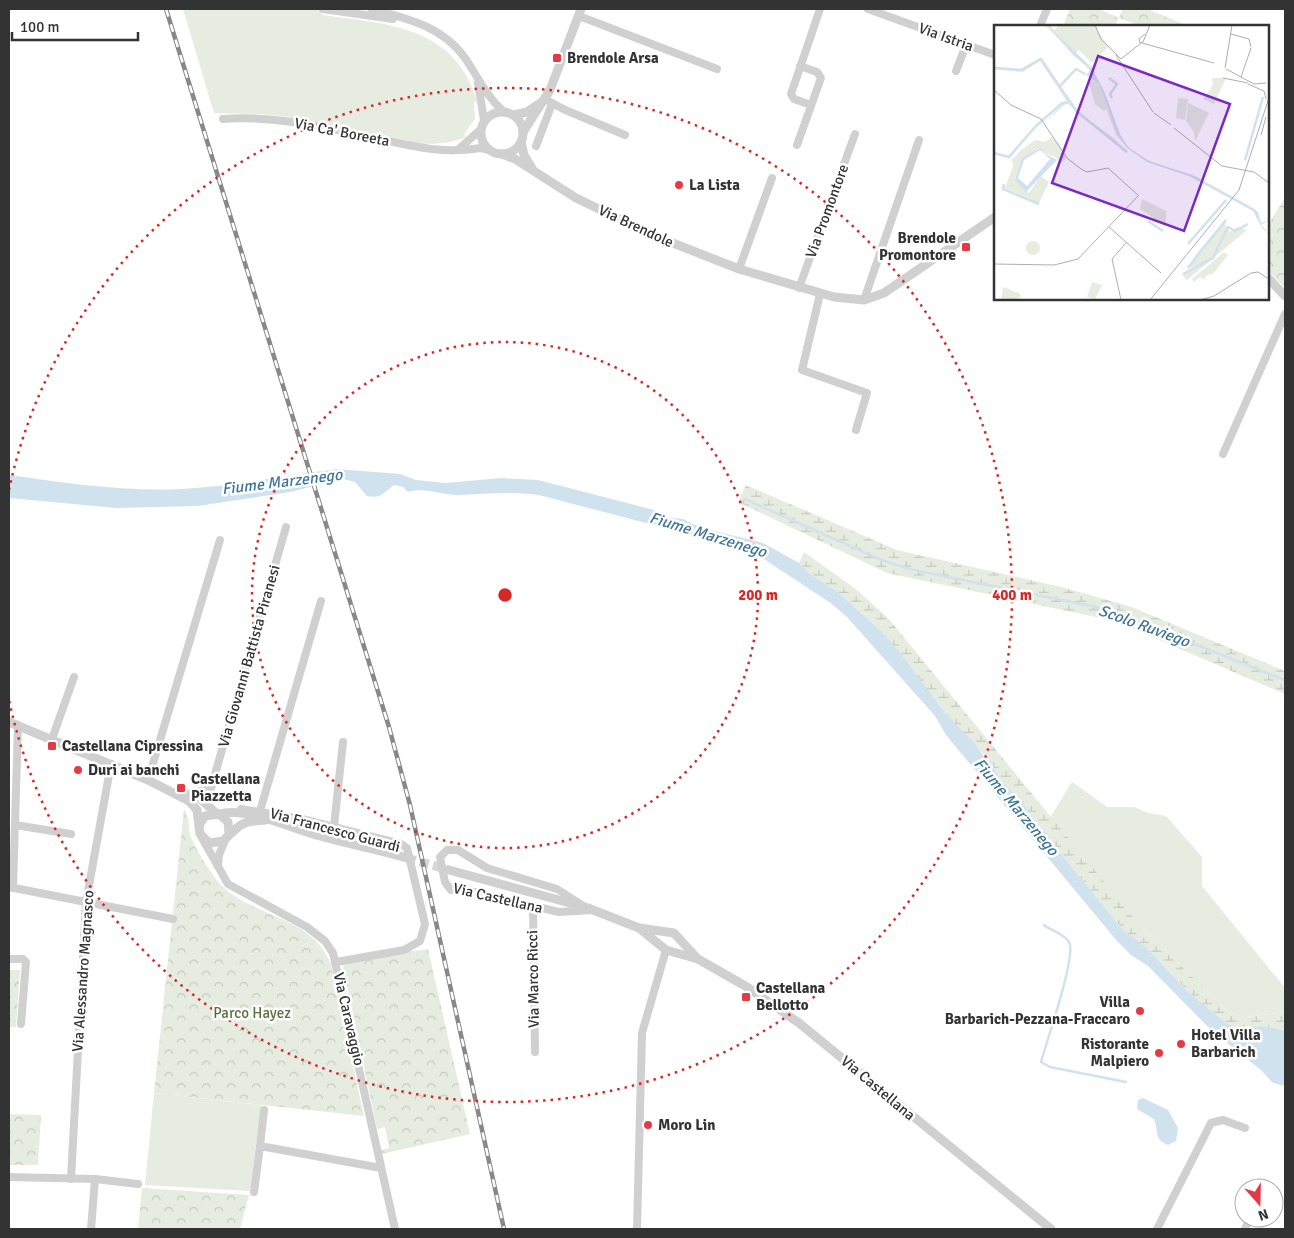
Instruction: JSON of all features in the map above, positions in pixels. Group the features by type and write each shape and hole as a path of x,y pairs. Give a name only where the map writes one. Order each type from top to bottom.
{"street":[{"path":"323,9 412,21"},
{"path":"372,9 435,30 449,41 465,59 478,81 503,112"},
{"path":"389,9 412,21"},
{"path":"812,105 792,97 800,66 820,9"},
{"name":"Via Istria","path":"868,9 994,55"},
{"path":"1040,25 1047,9"},
{"path":"536,146 547,102 580,12 717,69"},
{"path":"956,71 966,45"},
{"path":"797,145 821,76 817,72 800,66"},
{"path":"478,81 484,120 480,130 480,138 489,150 502,154 513,151 521,142 522,126 514,115"},
{"path":"523,132 547,102"},
{"path":"484,120 495,112 514,115 527,112 547,102 625,135"},
{"name":"Via Ca' Boreeta","path":"223,119 247,117 290,121 435,151 459,149 489,150"},
{"path":"459,149 480,130"},
{"name":"Via Promontore","path":"799,288 855,134"},
{"path":"864,300 919,140"},
{"name":"Via Brendole","path":"521,142 524,155 537,174"},
{"name":"Via Brendole","path":"502,154 515,159 576,198 689,250 740,269 820,294 864,300"},
{"path":"740,269 772,178"},
{"path":"864,300 896,286 994,218"},
{"path":"1269,279 1285,296"},
{"path":"820,294 802,370 866,393 856,430"},
{"path":"1223,454 1285,314"},
{"name":"Via Giovanni Battista Piranesi","path":"215,812 208,801 286,527"},
{"path":"148,780 220,540"},
{"name":"Via Francesco Guardi","path":"260,811 321,601"},
{"path":"52,739 74,677"},
{"path":"9,722 170,790 195,807 201,837 205,841 215,844 247,822 266,820"},
{"path":"18,725 11,887 173,919"},
{"path":"334,826 342,742"},
{"name":"Via Alessandro Magnasco","path":"72,1179 86,902 111,764"},
{"path":"188,794 205,791 212,785"},
{"path":"170,790 198,798 228,822 228,835 218,866"},
{"name":"Via Francesco Guardi","path":"237,812 240,809 260,811 334,826 401,844 407,848 424,924 422,936 410,948 336,962"},
{"path":"199,826 205,816 215,812 237,812 407,858"},
{"path":"15,825 72,834"},
{"name":"Via Caravaggio","path":"201,837 225,880 232,888 289,917 321,937 329,947 336,962 395,1229"},
{"name":"Via Castellana","path":"447,850 458,850 487,868 557,889 591,909 559,912 478,892 451,890 444,878 440,860 442,854 447,850"},
{"name":"Via Castellana","path":"449,870 591,909 639,928 668,933 678,937 698,958"},
{"name":"Via Marco Ricci","path":"533,906 535,1052"},
{"name":"Via Castellana","path":"639,928 667,949 698,958 747,987 814,1034 1051,1229"},
{"path":"637,1229 642,1033 667,949 662,938 668,933"},
{"path":"667,949 679,945 678,937"},
{"path":"9,959 26,962 21,1024"},
{"path":"254,1192 264,1110"},
{"path":"1157,1229 1213,1122 1223,1120 1245,1128"},
{"path":"260,1146 381,1168"},
{"path":"9,1177 95,1179 138,1184"},
{"path":"91,1229 95,1179"}],"green space":[{"path":"183,9 308,9 321,11 322,15 394,26 416,33 436,43 453,57 467,76 477,101 474,103 475,119 464,134 466,137 447,142 427,144 381,138 284,116 214,113"},
{"path":"1070,9 1099,9 1119,18 1115,25 1063,25"},
{"path":"1123,9 1147,9 1184,24 1184,25 1137,25 1119,18"},
{"path":"1285,198 1285,288 1269,272 1269,223"},
{"path":"746,485 897,550 1061,587 1129,606 1285,671 1285,694 1115,621 887,573 738,502"},
{"path":"804,552 857,590 888,618 1141,927 1229,1013 1245,1017 1285,1012 1285,1030 1261,1026 1240,1029 1226,1023 1186,990 1148,949 1124,931 1038,826 1020,799 1001,780 990,761 955,725 883,633 838,592 809,573 799,563"},
{"path":"1072,782 1107,807 1134,807 1148,813 1166,816 1202,857 1202,886 1285,988 1285,1012 1245,1017 1229,1013 1141,927 1050,818"},
{"name":"Parco Hayez","path":"184,809 195,846 218,882 236,897 297,926 322,948 331,964 364,1116 154,1093"},
{"path":"428,949 470,1134 382,1154 381,1150 389,1148 385,1127 377,1129 342,961"},
{"path":"9,970 20,970 16,1027 9,1027"},
{"path":"154,1093 261,1105 250,1191 145,1185"},
{"path":"9,1114 41,1115 38,1165 9,1165"},
{"path":"142,1188 249,1195 240,1229 138,1229"}],"water":[{"name":"Fiume Marzenego","path":"337,469 400,474 416,480 446,483 501,478 538,480 654,510 665,517 683,519 699,527 763,543 799,563 809,573 838,592 883,633 946,714 976,745 986,760 990,761 1001,780 1020,799 1038,826 1124,931 1146,947 1186,990 1226,1023 1240,1029 1261,1026 1285,1030 1285,1086 1273,1083 1261,1070 1213,1032 1148,966 1131,955 1117,941 946,735 935,716 847,617 832,604 764,559 734,546 539,495 518,493 452,495 420,490 408,492 403,487 394,485 382,495 372,497 367,496 355,482 343,479 290,492 198,506 116,508 9,498 9,475 96,486 161,490 222,485"},
{"path":"1143,1098 1168,1110 1178,1128 1176,1141 1168,1145 1160,1140 1154,1119 1137,1109 1138,1100"}],"waterway":[{"name":"Scolo Ruviego","path":"745,499 879,559 909,569 1106,609 1285,680"},
{"path":"1044,925 1067,939 1070,950 1065,981 1041,1062 1050,1067 1126,1082"}],"tunnel":[{"path":"407,858 449,870"}],"railway":[{"path":"166,9 389,727 410,805 504,1229"}],"place":[{"name":"Brendole Arsa","path":"557,58"},
{"name":"La Lista","path":"679,185"},
{"name":"Brendole Promontore","path":"966,247"},
{"name":"Castellana Cipressina","path":"52,746"},
{"name":"Duri ai banchi","path":"78,770"},
{"name":"Castellana Piazzetta","path":"181,788"},
{"name":"Castellana Bellotto","path":"746,997"},
{"name":"Villa Barbarich-Pezzana-Fraccaro","path":"1140,1011"},
{"name":"Hotel Villa Barbarich","path":"1181,1044"},
{"name":"Ristorante Malpiero","path":"1159,1053"},
{"name":"Moro Lin","path":"648,1125"}]}
